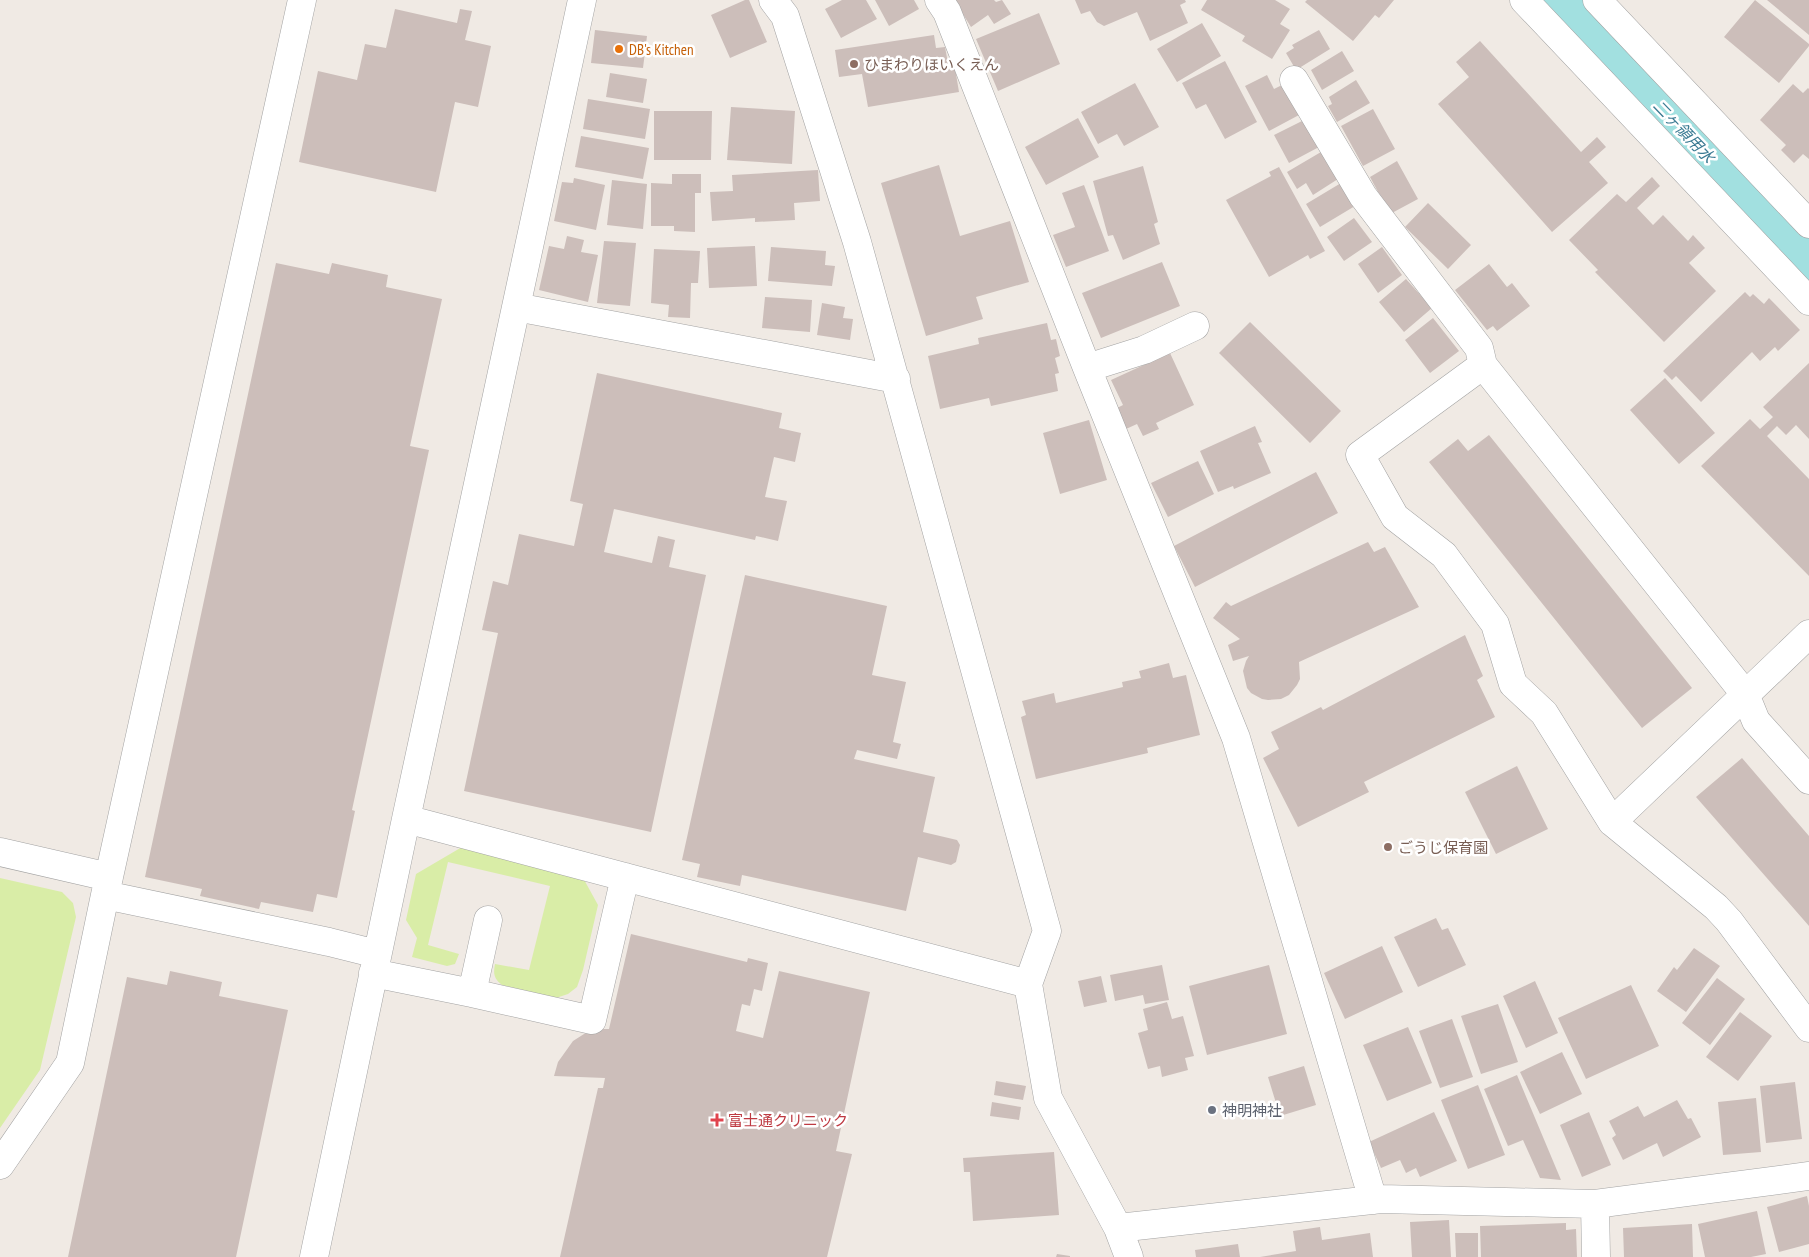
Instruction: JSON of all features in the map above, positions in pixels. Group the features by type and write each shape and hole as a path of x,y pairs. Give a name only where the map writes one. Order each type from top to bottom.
{"street":[{"path":"0,1165 70,1063 107,886 302,0"},
{"path":"314,1257 582,0"},
{"path":"773,0 784,16 856,242 896,379 1047,931 1028,984 1048,1098 1118,1228 1129,1257"},
{"path":"939,0 947,12 1087,368 1236,738 1373,1200"},
{"path":"1524,0 1809,301"},
{"path":"1597,0 1809,224"},
{"path":"1294,80 1363,196 1479,348 1483,366 1745,694 1756,722 1809,780"},
{"path":"516,307 896,379"},
{"path":"1087,368 1144,350 1195,326"},
{"path":"1483,366 1360,455 1394,517 1444,555 1495,624 1513,684 1544,713 1612,822 1716,907 1729,920 1809,1028"},
{"path":"1612,822 1809,634"},
{"path":"406,819 1028,984"},
{"path":"0,852 107,886 330,942 375,964 472,993 592,1020 624,877"},
{"path":"472,993 488,920"},
{"path":"1118,1228 1380,1198 1594,1204 1809,1176"},
{"path":"1594,1204 1596,1257"}],"green space":[{"path":"462,847 582,876 598,905 583,970 577,987 568,994 556,998 502,985 497,981 494,973 495,964 529,970 550,886 448,862 428,945 459,954 455,964 447,966 412,957 417,938 406,920 416,874"},
{"path":"0,878 62,892 73,903 76,917 40,1070 0,1128"}],"building":[{"path":"749,0 767,42 730,58 711,15"},
{"path":"842,0 866,0 877,19 841,38 825,9"},
{"path":"875,0 914,0 919,9 889,26"},
{"path":"954,0 994,0 996,2 1002,0 1011,14 994,24 988,15 971,27"},
{"path":"1075,0 1185,0 1186,2 1180,5 1188,23 1150,41 1137,12 1104,26 1097,22 1090,11 1081,14"},
{"path":"1207,0 1275,0 1290,9 1280,24 1290,30 1272,59 1242,41 1245,36 1201,10"},
{"path":"1307,0 1394,0 1379,18 1375,15 1353,41 1305,2"},
{"path":"1755,0 1809,44 1779,83 1724,37"},
{"path":"1767,0 1809,0 1809,35"},
{"path":"395,9 457,23 460,9 472,11 465,40 491,46 478,107 455,102 436,192 299,162 318,71 357,80 365,44 386,48"},
{"path":"1039,13 1060,64 998,91 976,39"},
{"path":"1202,23 1221,56 1177,82 1157,49"},
{"name":"DB's Kitchen","path":"595,30 647,36 643,68 591,63"},
{"path":"1319,30 1330,49 1296,70 1286,53 1294,48 1292,45"},
{"path":"934,35 936,48 945,47 948,63 954,62 959,92 868,107 862,74 839,77 835,50"},
{"path":"1480,41 1581,152 1597,137 1606,147 1589,162 1608,183 1552,232 1438,104 1469,77 1456,62"},
{"path":"1342,51 1354,71 1322,90 1311,70"},
{"path":"1225,61 1257,122 1225,139 1206,104 1196,109 1182,83"},
{"path":"610,73 647,79 643,103 606,97"},
{"path":"1267,75 1274,89 1282,85 1299,115 1269,131 1245,86"},
{"path":"1356,80 1370,103 1337,122 1328,106 1332,104 1329,97"},
{"path":"1135,83 1159,127 1124,146 1117,134 1098,144 1081,112"},
{"path":"1793,84 1803,93 1809,89 1809,159 1803,154 1794,163 1781,150 1786,145 1760,120"},
{"path":"588,99 650,109 645,139 583,129"},
{"path":"731,107 795,111 792,164 727,160"},
{"path":"1373,109 1395,149 1363,166 1341,126"},
{"path":"654,111 712,111 711,160 654,160"},
{"path":"1078,118 1099,157 1046,185 1025,147"},
{"path":"1304,120 1319,147 1289,163 1274,135"},
{"path":"581,136 649,148 643,179 575,167"},
{"path":"1321,152 1338,179 1313,195 1306,183 1297,189 1287,172"},
{"path":"1397,161 1418,199 1390,214 1370,177"},
{"path":"939,165 960,236 1010,221 1029,282 976,297 983,319 926,336 881,183"},
{"path":"1143,166 1158,222 1154,224 1160,244 1123,260 1113,235 1108,236 1093,181"},
{"path":"1279,167 1325,251 1310,259 1308,255 1269,277 1226,200 1271,176 1269,172"},
{"path":"818,170 820,201 794,203 795,220 755,222 755,218 712,221 710,192 733,191 732,175"},
{"path":"672,174 701,174 701,193 695,193 695,232 674,231 674,226 651,226 651,183 672,184"},
{"path":"1652,177 1660,186 1637,208 1653,225 1663,215 1688,241 1693,235 1705,248 1689,263 1716,291 1664,342 1595,272 1598,270 1569,240 1617,194 1626,202"},
{"path":"574,178 605,185 596,230 554,221 562,182 573,183"},
{"path":"612,180 647,184 643,229 607,225"},
{"path":"1341,183 1355,206 1320,227 1306,204"},
{"path":"1084,185 1109,251 1066,267 1053,235 1075,227 1062,193"},
{"path":"1428,203 1471,245 1448,269 1405,227"},
{"path":"1354,218 1372,242 1344,261 1327,237"},
{"path":"567,236 584,240 581,252 598,255 588,302 539,290 549,246 564,249"},
{"path":"604,241 636,243 630,306 597,303"},
{"path":"755,246 757,286 709,288 707,248"},
{"path":"771,247 826,251 825,265 835,266 832,286 768,281"},
{"path":"1382,247 1402,275 1378,293 1358,264"},
{"path":"654,249 700,251 698,283 691,283 690,318 668,317 669,305 651,303"},
{"path":"1162,262 1180,306 1101,338 1082,293"},
{"path":"276,263 329,274 332,263 388,275 386,287 442,299 410,446 429,450 352,810 355,811 337,898 317,894 313,912 261,902 259,909 200,896 202,889 145,877"},
{"path":"1489,264 1507,287 1512,283 1530,306 1497,331 1493,326 1487,330 1455,290"},
{"path":"1406,279 1432,308 1404,332 1379,302"},
{"path":"1745,292 1750,297 1753,294 1764,304 1769,298 1800,330 1778,351 1775,347 1760,361 1752,352 1701,402 1676,376 1672,380 1663,371"},
{"path":"765,297 812,300 810,332 762,328"},
{"path":"822,303 845,307 843,318 853,319 850,340 817,335"},
{"path":"1433,318 1459,351 1430,373 1405,340"},
{"path":"1250,322 1341,411 1310,443 1219,353"},
{"path":"1047,323 1051,340 1056,339 1060,356 1055,358 1059,373 1055,374 1058,391 991,406 989,398 940,409 928,356 979,344 978,338"},
{"path":"1170,353 1194,405 1156,423 1159,429 1143,436 1137,424 1126,429 1117,408 1123,405 1111,380"},
{"path":"1809,363 1809,439 1796,425 1786,435 1777,426 1767,436 1809,479 1809,576 1701,466 1750,419 1760,429 1773,417 1763,407"},
{"path":"597,373 782,413 779,428 801,433 795,462 774,457 765,497 787,501 778,541 756,536 755,540 614,509 604,552 652,563 658,536 675,540 669,567 706,575 651,832 464,791 498,633 482,630 493,581 508,585 519,534 574,546 583,504 570,501"},
{"path":"1665,378 1715,433 1679,464 1630,410"},
{"path":"1089,420 1107,480 1060,494 1043,433"},
{"path":"1255,426 1262,442 1258,443 1271,473 1234,489 1233,486 1218,492 1200,451"},
{"path":"1489,435 1692,688 1642,728 1429,462 1458,439 1468,451"},
{"path":"1198,461 1214,494 1168,517 1151,483"},
{"path":"1316,472 1338,513 1195,587 1174,546"},
{"path":"1368,542 1374,552 1385,547 1419,607 1299,662 1300,679 1289,695 1281,699 1268,700 1251,693 1247,688 1243,671 1249,656 1233,661 1228,645 1240,639 1213,618 1226,602 1231,606"},
{"path":"745,575 887,606 872,675 906,682 893,742 901,744 897,759 857,750 854,759 935,777 923,832 957,840 960,845 956,862 951,865 918,857 906,911 742,875 740,886 697,877 700,864 682,860"},
{"path":"1465,635 1483,676 1477,680 1495,717 1364,782 1369,792 1298,827 1263,758 1279,749 1271,732 1321,707 1323,710"},
{"path":"1169,663 1173,678 1186,675 1200,735 1147,748 1148,753 1036,779 1021,717 1026,715 1022,701 1054,693 1056,703 1123,687 1122,682 1141,678 1139,671"},
{"path":"1742,758 1809,836 1809,926 1696,797"},
{"path":"1517,766 1548,829 1496,854 1465,792"},
{"path":"1436,918 1442,930 1448,928 1466,965 1418,987 1394,937"},
{"name":"富士通クリニック","path":"631,934 747,962 748,958 768,963 762,991 754,989 750,1006 742,1004 736,1031 763,1038 779,971 870,992 836,1151 852,1154 827,1257 560,1257 598,1088 603,1088 605,1078 554,1076 558,1062 573,1041 584,1034 599,1029 609,1029"},
{"path":"1382,946 1403,992 1345,1019 1324,973"},
{"path":"1694,948 1720,966 1686,1012 1657,991 1674,967 1677,970"},
{"path":"1162,965 1169,1000 1145,1004 1143,995 1115,1001 1110,975"},
{"path":"1269,965 1287,1034 1207,1055 1189,986"},
{"path":"170,971 222,982 219,996 288,1010 236,1257 68,1257 127,977 167,985"},
{"path":"1101,976 1107,1002 1084,1007 1078,981"},
{"path":"1717,978 1745,999 1710,1045 1682,1023"},
{"path":"1535,981 1558,1033 1526,1048 1503,996"},
{"path":"1631,985 1659,1046 1586,1079 1558,1018"},
{"path":"1167,1002 1172,1019 1183,1016 1194,1056 1185,1058 1188,1070 1162,1077 1160,1066 1148,1069 1138,1033 1148,1030 1143,1009"},
{"path":"1498,1004 1518,1062 1481,1074 1461,1016"},
{"path":"1740,1012 1772,1036 1738,1081 1706,1057"},
{"path":"1452,1019 1473,1077 1440,1088 1419,1031"},
{"path":"1408,1027 1432,1083 1387,1101 1363,1045"},
{"path":"1562,1052 1582,1094 1540,1114 1520,1072"},
{"path":"1304,1066 1316,1105 1280,1116 1268,1077"},
{"path":"1517,1075 1561,1180 1540,1178 1523,1140 1508,1146 1484,1089"},
{"path":"996,1081 1026,1086 1023,1100 994,1095"},
{"path":"1795,1082 1802,1139 1766,1143 1760,1086"},
{"path":"1478,1085 1505,1155 1468,1169 1441,1100"},
{"path":"1756,1098 1761,1152 1723,1155 1718,1102"},
{"path":"1677,1100 1688,1119 1691,1118 1701,1137 1663,1157 1657,1143 1623,1160 1612,1138 1616,1135 1609,1121 1638,1106 1644,1117"},
{"path":"992,1102 1021,1107 1019,1120 990,1116"},
{"path":"1434,1112 1457,1161 1420,1177 1416,1168 1406,1173 1400,1160 1381,1168 1369,1142"},
{"path":"1589,1112 1611,1165 1582,1177 1560,1125"},
{"path":"1054,1152 1059,1215 973,1221 970,1172 964,1172 963,1158"},
{"path":"1807,1196 1809,1206 1809,1244 1779,1252 1767,1207"},
{"path":"1757,1211 1766,1254 1751,1257 1705,1257 1698,1224"},
{"path":"1449,1220 1451,1257 1412,1257 1410,1222"},
{"path":"1566,1223 1566,1230 1576,1229 1577,1257 1481,1257 1480,1226"},
{"path":"1692,1224 1693,1257 1624,1257 1623,1228"},
{"path":"1320,1227 1322,1240 1370,1233 1373,1257 1260,1257 1296,1251 1293,1231"},
{"path":"1455,1233 1478,1233 1478,1257 1456,1257"},
{"path":"1238,1244 1240,1257 1196,1257 1195,1250"},
{"path":"1057,1254 1070,1256 1070,1257 1056,1257"}],"waterway":[{"name":"二ヶ領用水","path":"1559,0 1809,263"}],"place":[{"name":"DB's Kitchen","path":"619,49"},
{"name":"ひまわりほいくえん","path":"854,64"},
{"name":"ごうじ保育園","path":"1388,847"},
{"name":"神明神社","path":"1212,1110"},
{"name":"富士通クリニック","path":"717,1120"}]}
